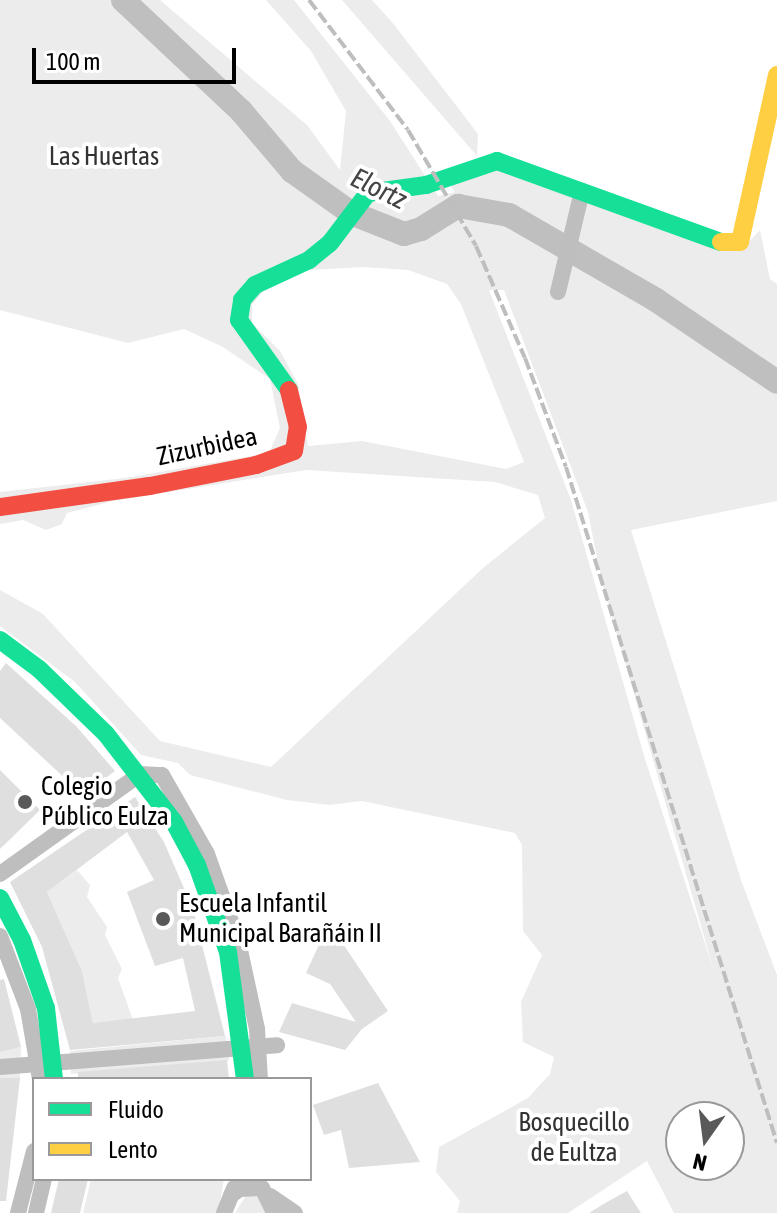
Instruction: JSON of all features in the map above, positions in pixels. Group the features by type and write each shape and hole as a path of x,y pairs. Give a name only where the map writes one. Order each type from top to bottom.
{"street":[{"name":"Zizurbidea","path":"0,507 166,483 256,465 294,451 298,427 292,396 278,369 239,320 242,300 255,285 309,260 330,243 360,201 380,189 426,185 497,161 723,243 740,242 777,75"},
{"path":"558,292 580,215 582,191"},
{"path":"0,640 70,697 140,774 174,822 214,907 259,1077"},
{"path":"0,874 140,774"},
{"path":"0,898 22,940 46,1008 47,1071"},
{"path":"0,936 28,1009 47,1071"},
{"path":"0,1067 47,1071 277,1045"},
{"path":"245,1077 251,1047"},
{"path":"18,1213 32,1159"},
{"path":"36,1213 44,1181"},
{"path":"224,1213 234,1187 263,1188 295,1213"},
{"path":"263,1188 274,1213"}],"green space":[{"path":"0,0 160,0 307,125 340,170 346,111 311,51 266,0 294,0 390,121 438,196 455,192 448,181 496,169 742,249 760,230 770,279 777,284 777,501 631,530 741,880 777,975 777,1213 674,1213 647,1161 568,1213 457,1213 460,1201 436,1172 439,1147 528,1098 550,1074 554,1057 523,1042 521,1002 542,955 523,931 522,845 515,833 362,801 329,805 287,800 190,775 178,763 141,755 75,682 0,626 0,590 43,614 160,741 271,767 483,568 545,518 538,495 495,482 306,470 113,501 67,513 62,524 46,530 23,520 0,524 0,492 125,478 269,453 280,428 270,379 223,347 184,329 128,343 0,310","holes":["363,267 408,270 447,284 461,304 524,462 506,469 362,441 308,446 298,384 280,351 252,323 252,305 269,284 310,270","489,290 504,290 588,512 602,583 714,971 645,759 571,500"]},
{"path":"342,0 372,0 392,22 478,134 477,156"},
{"path":"77,870 90,885 87,897 107,927 105,935 122,969 118,978 133,1020 93,1023 82,971 47,892"},
{"path":"226,1036 229,1061 71,1074 70,1051"},
{"path":"21,1047 20,1078 0,1078 0,1052"},
{"path":"91,1181 224,1181 218,1213 83,1213"},
{"path":"247,1194 260,1196 266,1213 235,1213"}],"building":[{"path":"6,663 76,726 115,771 83,795 0,718 0,671"},
{"path":"0,770 40,810 0,849"},
{"path":"135,797 164,842 193,909 225,1036 70,1050 42,947 10,882","holes":["127,832 154,880 127,892 155,966 183,958 195,1011 93,1023 82,971 47,892"]},
{"path":"329,923 388,1011 362,1029 345,1050 279,1032 292,1003 356,1022 330,984 306,973"},
{"path":"4,979 21,1047 0,1052 0,980"},
{"path":"227,1060 229,1077 78,1077 78,1072"},
{"path":"0,1078 20,1078 6,1201 0,1201"},
{"path":"378,1083 420,1162 349,1168 341,1130 324,1135 313,1105"},
{"path":"59,1181 88,1181 80,1213 51,1213"},
{"path":"627,1191 641,1213 589,1213 607,1202"}],"waterway":[{"name":"Elortz","path":"123,0 241,111 292,171 351,213 404,234 421,229 458,206 509,215 656,300 777,382"}],"railway":[{"path":"309,0 408,130 476,246 525,358 566,467 777,1143"}],"traffic: fast":[{"path":"289,390 239,320 242,300 255,285 309,260 330,243 368,193 426,185 497,161 721,242"},
{"path":"0,640 39,669 106,734 174,822 197,865 228,952 245,1077"},
{"path":"0,898 22,940 46,1008 54,1077"}],"traffic: slow":[{"path":"721,242 740,242 777,75"}],"traffic: jam":[{"path":"0,507 150,486 256,465 294,451 298,427 289,390"}],"place":[{"name":"Colegio Público Eulza","path":"25,802"},
{"name":"Escuela Infantil Municipal Barañáin II","path":"163,919"}],"park label":[{"name":"Las Huertas","path":"104,157"},
{"name":"Bosquecillo de Eultza","path":"574,1138"}]}
